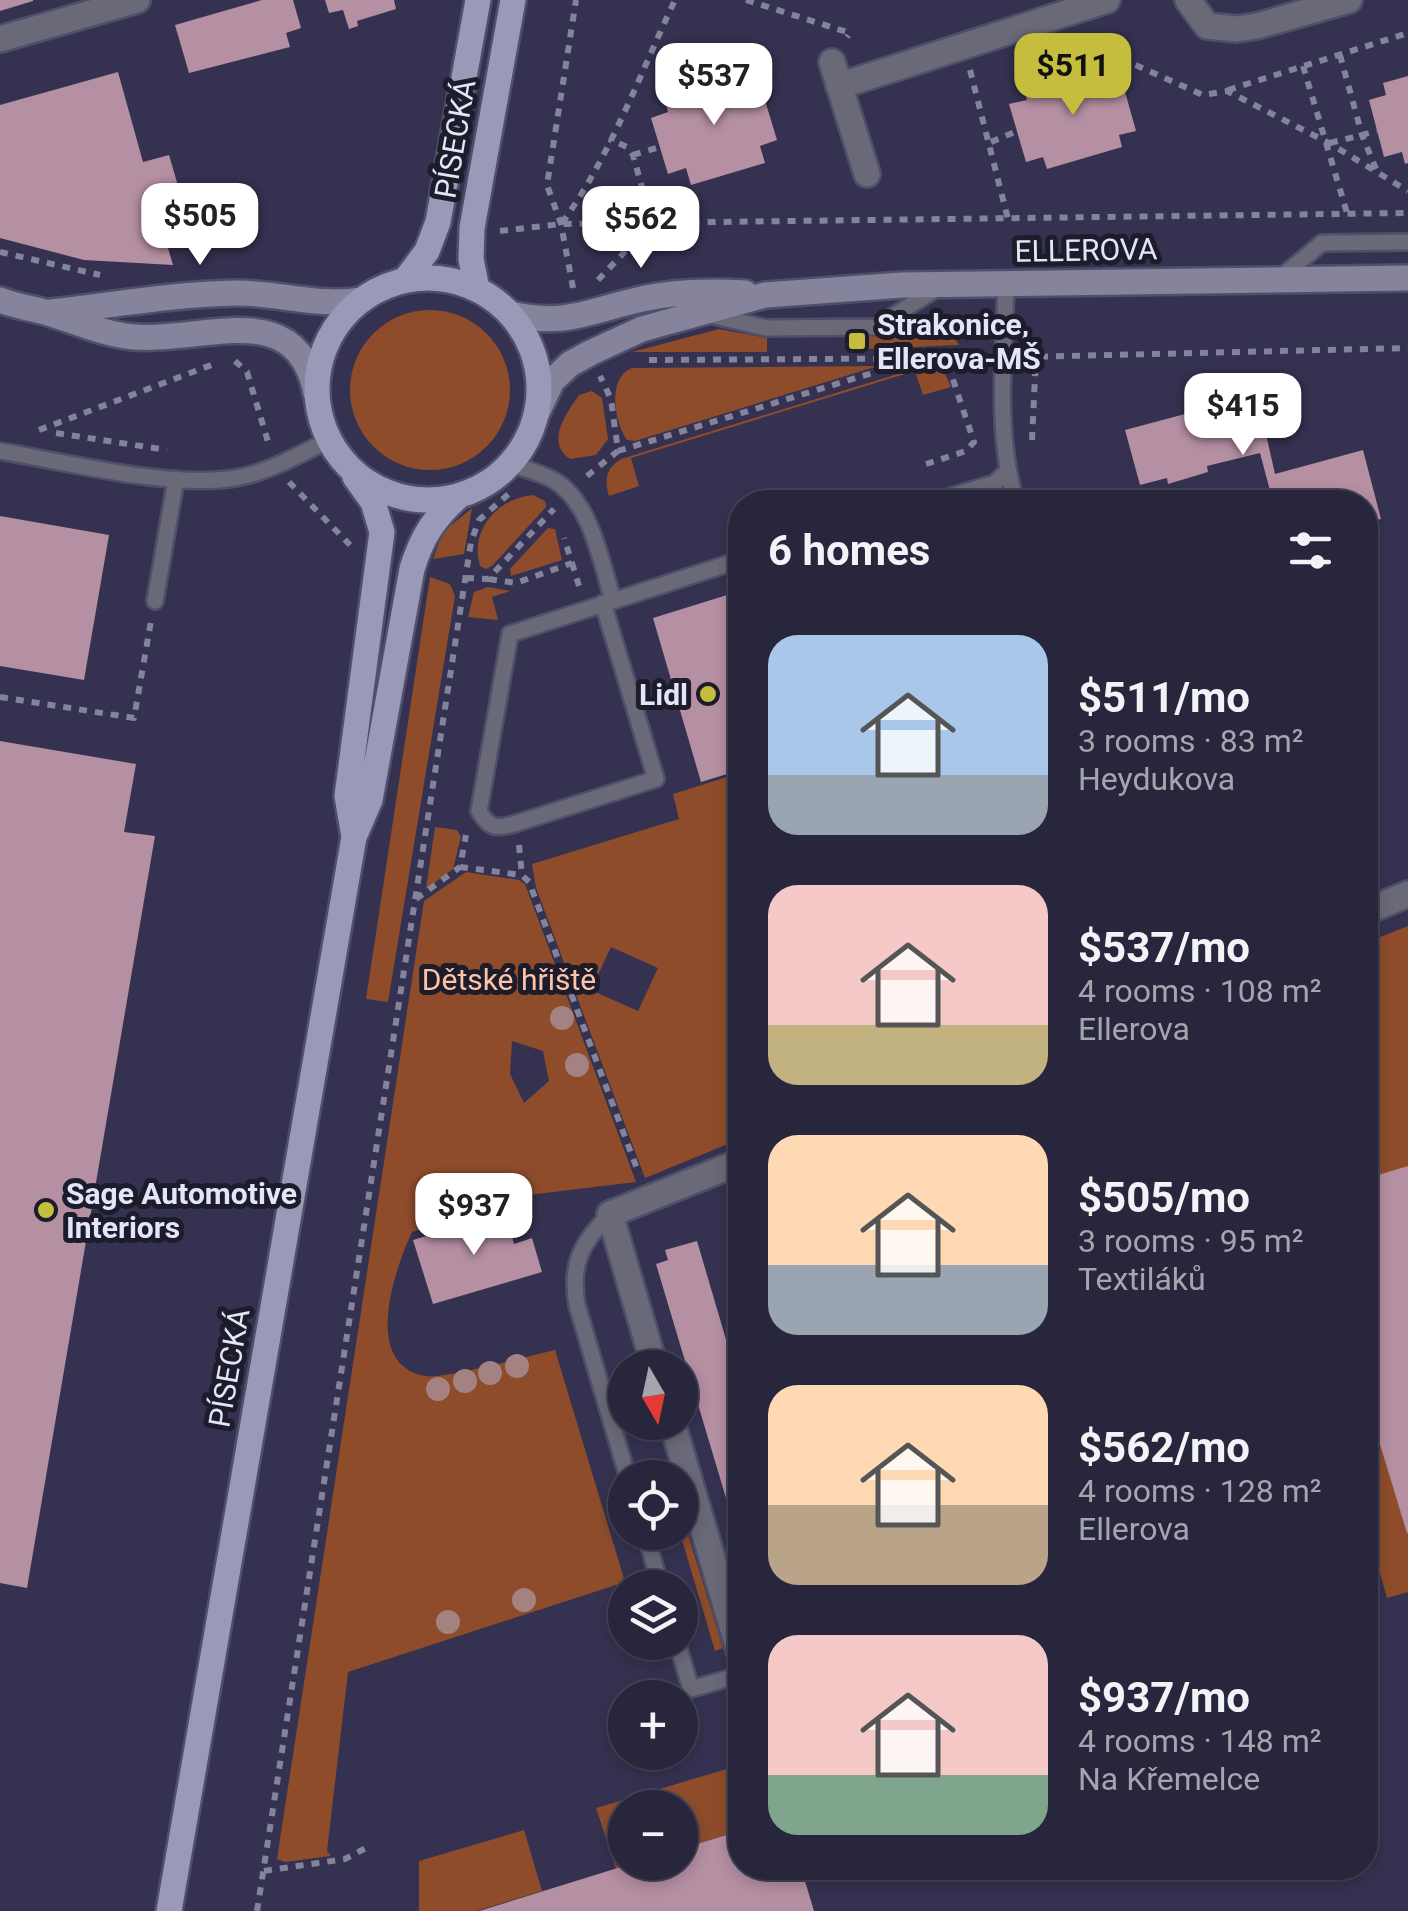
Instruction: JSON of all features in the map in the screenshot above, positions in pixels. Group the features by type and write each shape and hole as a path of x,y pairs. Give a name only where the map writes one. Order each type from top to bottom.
{"main road":[{"name":"PÍSECKÁ","path":"406,279 426,252 438,222 478,0"},
{"name":"PÍSECKÁ","path":"477,289 471,259 472,228 512,0"},
{"path":"443,278 477,289 511,314 536,360 540,386 537,414 519,474 460,495 430,500 400,496 372,484 347,465 329,440 320,417 316,393 319,366 328,341 342,318 382,287 406,279 443,278"},
{"name":"PÍSECKÁ","path":"347,465 373,502 382,532 347,796 354,837"},
{"name":"PÍSECKÁ","path":"171,1900 354,837 370,800 420,540 436,516 460,495"}],"street":[{"path":"867,174 835,74 964,45 1107,0"},
{"path":"1188,0 1207,26 1238,30 1349,0"},
{"path":"0,39 125,2"},
{"name":"ELLEROVA","path":"537,414 552,381 570,364 594,364 642,328 765,295 943,284 1408,278"},
{"name":"ELLEROVA","path":"511,314 540,321 577,310 704,290 765,295"},
{"path":"46,312 232,293 332,304 361,300"},
{"path":"0,300 74,324 134,336 248,330 270,333 302,354 316,393"},
{"path":"1378,907 1408,894"},
{"path":"650,1350 610,1214 728,1167"},
{"path":"677,1440 728,1611"}],"lane":[{"path":"1277,280 1322,243 1408,242"},
{"path":"701,313 766,328 876,327 943,284"},
{"path":"1006,284 1006,471 1012,490"},
{"path":"0,451 176,480 230,479 279,464 329,440"},
{"path":"971,490 995,483 1006,471"},
{"path":"519,474 555,481 569,492 591,532 608,601 656,779 497,828 487,824 478,811 510,634 608,601 728,564"},
{"path":"154,601 176,480"},
{"path":"610,1214 580,1252 573,1279 577,1305 623,1460"},
{"path":"682,1660 691,1689 728,1678"}],"path":[{"path":"576,0 547,185 561,224 577,310"},
{"path":"561,224 609,139 676,0"},
{"path":"746,0 850,33 835,74"},
{"path":"1038,22 1204,95 1408,33"},
{"path":"964,45 1008,219"},
{"path":"1340,55 1376,170"},
{"path":"1303,66 1347,213"},
{"path":"1227,90 1408,191"},
{"path":"990,142 1017,131"},
{"path":"1328,143 1377,131"},
{"path":"609,139 629,148 633,155 652,223"},
{"path":"633,155 660,147"},
{"path":"497,232 561,224 1408,213"},
{"path":"577,310 652,223"},
{"path":"647,360 916,360 1408,348"},
{"path":"926,464 966,452 974,442 946,359"},
{"path":"488,579 569,492 618,451 916,360"},
{"path":"39,430 223,361 234,361 247,372 268,443 250,447"},
{"path":"594,364 613,366"},
{"path":"586,381 594,364"},
{"path":"594,364 611,399 618,451"},
{"path":"20,427 170,451"},
{"path":"572,468 587,475 595,489"},
{"path":"257,1911 473,531 519,474 530,489"},
{"path":"293,489 354,548"},
{"path":"466,578 516,583 572,563 551,497"},
{"path":"0,697 134,718 154,601"},
{"path":"460,867 467,826 478,811"},
{"path":"415,900 460,867 522,875 529,882 648,1199"},
{"path":"264,1871 345,1860 366,1848"}],"green space":[{"path":"430,310 461,316 487,333 504,359 510,390 504,421 487,447 461,464 430,470 399,464 373,447 356,421 350,390 356,359 373,333 399,316"},
{"path":"925,319 950,330 959,345 869,349 862,336 906,321"},
{"path":"719,329 767,338 767,352 632,352"},
{"path":"930,364 942,367 951,387 923,395 915,371 631,458 639,486 609,496 608,475 621,459"},
{"path":"878,366 635,441 627,440 616,412 619,381 632,368"},
{"path":"592,391 602,398 608,439 596,455 570,459 559,444 560,428 579,395"},
{"path":"533,495 545,501 546,507 492,566 480,566 479,540 489,518 508,502"},
{"path":"472,508 464,554 433,559 443,532"},
{"path":"548,528 555,529 562,560 511,576 510,569"},
{"path":"430,577 450,584 455,596 388,1002 366,999"},
{"path":"488,587 510,591 492,597 498,620 468,617 474,592"},
{"path":"728,777 728,1144 645,1178 536,888 532,864 679,819 673,794","holes":["611,947 658,968 638,1011 591,990"]},
{"path":"435,827 457,830 461,837 453,869 426,889"},
{"name":"Dětské hřiště","path":"466,872 519,880 525,884 636,1182 520,1196 412,1232 392,1291 388,1335 394,1354 405,1368 425,1376 468,1371 555,1350 608,1526 608,1550 615,1550 621,1570 608,1570 608,1588 348,1672 327,1851 331,1856 285,1862 277,1859 424,901","holes":["512,1041 543,1051 549,1081 524,1103 510,1074"]},
{"path":"1408,926 1408,1592 1387,1598 1378,1566 1378,938"},
{"path":"685,1550 693,1550 723,1648 715,1651 698,1594 698,1570 691,1570"},
{"path":"728,1769 728,1835 698,1844 698,1790 656,1790"},
{"path":"608,1804 608,1845 596,1808"},
{"path":"524,1830 542,1891 476,1911 419,1911 419,1861"}],"building":[{"path":"0,0 33,0 33,1 0,11"},
{"path":"262,0 293,0 301,28 286,33 290,47 189,73 175,25"},
{"path":"325,0 394,0 396,9 357,21 358,26 349,29 343,10 329,13"},
{"path":"1099,67 1102,79 1120,74 1136,131 1119,135 1122,147 1047,169 1043,157 1026,162 1009,104 1027,100 1024,89"},
{"path":"118,72 143,162 169,155 179,189 153,197 173,265 84,260 0,238 0,105"},
{"path":"738,72 743,89 760,84 777,140 760,146 765,163 691,185 686,168 668,174 651,118 668,112 663,93"},
{"path":"1408,76 1405,164 1402,152 1384,157 1369,100 1386,95 1383,83"},
{"path":"1245,398 1255,437 1266,434 1275,474 1363,450 1373,490 1270,490 1260,453 1207,466 1208,472 1168,484 1167,478 1140,485 1125,430"},
{"path":"0,516 109,535 84,680 0,666"},
{"name":"Lidl","path":"728,595 728,774 701,782 653,618"},
{"name":"Sage Automotive Interiors","path":"0,741 136,764 124,832 155,836 27,1588 0,1583"},
{"path":"1408,1166 1408,1533 1378,1438 1378,1175"},
{"path":"506,1212 514,1244 532,1238 542,1272 433,1304 413,1240"},
{"path":"697,1241 728,1346 728,1505 698,1404 698,1350 682,1350 656,1264 668,1260 665,1250"},
{"path":"728,1835 728,1880 805,1880 814,1911 479,1911 608,1871 608,1880 698,1880 698,1844"}],"place":[{"name":"Strakonice, Ellerova-MŠ","path":"857,341"},
{"name":"Lidl","path":"708,694"},
{"name":"Sage Automotive Interiors","path":"46,1210"}]}
